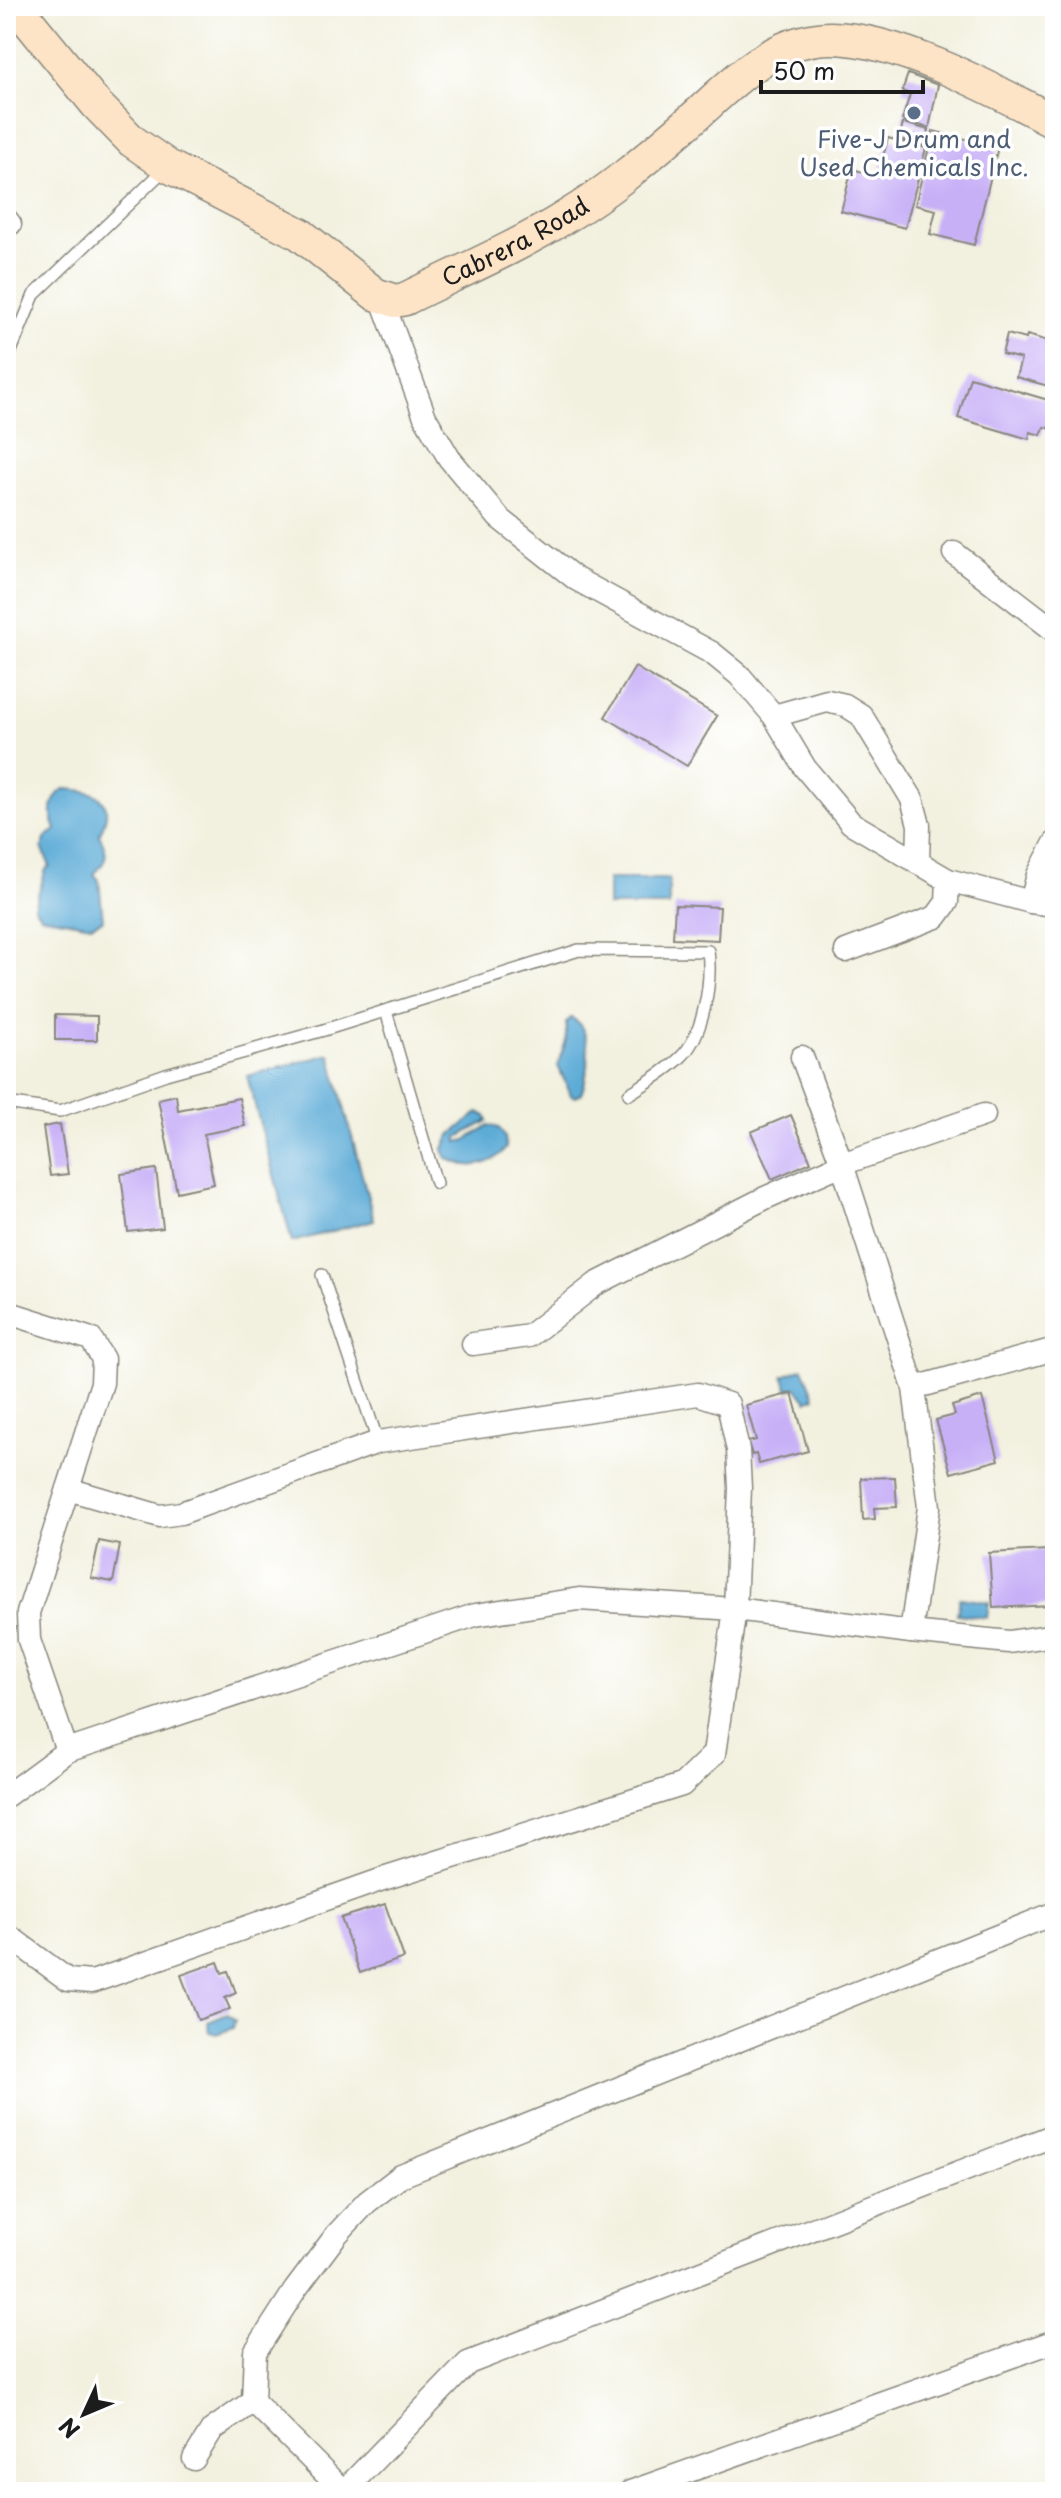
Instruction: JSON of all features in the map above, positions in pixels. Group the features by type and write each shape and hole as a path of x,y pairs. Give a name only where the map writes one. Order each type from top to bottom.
{"main road":[{"path":"14,14 132,141 168,166 300,234 381,297"},
{"name":"Cabrera Road","path":"381,297 395,301 405,299 567,217 621,179 762,59 791,44 840,37 878,44 930,62 1055,122"}],"street":[{"path":"381,297 425,417 449,458 499,518 576,579 712,653 739,675 774,716 805,768 851,823 948,880 1031,902 1055,905"},
{"path":"954,553 1055,631"},
{"path":"774,716 827,701 845,705 861,715 912,799 919,825 918,863"},
{"path":"1031,902 1038,875 1055,843"},
{"path":"846,951 936,917 947,902 948,880"},
{"path":"802,1057 842,1164 914,1388 929,1507 911,1632"},
{"path":"473,1344 529,1336 596,1284 765,1198 842,1164 984,1115"},
{"path":"6,1312 91,1339 103,1359 102,1383 28,1613 29,1640 67,1751"},
{"path":"914,1388 1055,1349"},
{"path":"6,1934 68,1980 92,1982 383,1879 682,1785 714,1754 735,1609 740,1488 738,1450 728,1404 698,1394 378,1442 181,1513 160,1516 68,1489"},
{"path":"6,1796 67,1751 475,1615 579,1599 735,1609 1009,1642 1055,1635"},
{"path":"1055,1913 401,2176 367,2202 337,2234 287,2303 255,2352 253,2401 343,2492 468,2363 1055,2135"},
{"path":"630,2492 1055,2341"},
{"path":"194,2459 212,2430 253,2401"}],"lane":[{"path":"6,363 34,295 168,166"},
{"path":"6,1103 60,1111 166,1074 386,1011 579,950 708,951 710,969 702,1019 690,1045 683,1056 629,1094"},
{"path":"386,1011 436,1183"},
{"path":"322,1275 378,1442"}],"water":[{"path":"64,789 95,794 105,804 106,812 99,835 106,856 94,874 99,880 103,920 91,925 41,916 34,907 46,869 50,866 42,848 46,837 56,830 53,802"},
{"path":"608,879 669,879 669,906 608,906"},
{"path":"571,1018 583,1031 588,1053 584,1086 581,1094 575,1097 571,1095 558,1066 566,1040 566,1023"},
{"path":"330,1054 374,1220 292,1242 247,1076"},
{"path":"479,1112 488,1121 458,1137 458,1142 489,1125 499,1128 505,1137 506,1148 493,1160 479,1165 463,1164 447,1158 443,1150 451,1135"},
{"path":"803,1368 815,1397 807,1401 796,1387 789,1390 783,1376"},
{"path":"960,1598 989,1602 987,1618 957,1614"},
{"path":"228,2014 235,2020 233,2028 217,2034 209,2032 208,2022"}],"building":[{"path":"908,74 938,85 929,128 902,120 910,94 902,91"},
{"path":"903,123 929,130 926,146 899,139"},
{"path":"933,131 998,147 974,245 930,234 936,210 915,205"},
{"path":"888,138 926,148 905,228 841,211 852,169 878,176"},
{"path":"1007,334 1026,339 1027,335 1055,343 1055,388 1016,377 1021,359 1002,354"},
{"path":"970,377 1055,402 1055,430 1044,427 1041,435 1030,432 1029,439 958,418"},
{"path":"635,667 717,716 687,766 605,717"},
{"path":"675,905 720,907 718,940 673,938"},
{"path":"55,1015 97,1016 97,1040 55,1040"},
{"path":"176,1095 178,1110 239,1098 245,1126 204,1134 214,1184 177,1192 158,1099"},
{"path":"791,1115 811,1162 772,1179 751,1132"},
{"path":"60,1124 68,1174 50,1176 43,1127"},
{"path":"156,1169 163,1228 128,1232 121,1174"},
{"path":"792,1393 808,1451 759,1464 748,1442 756,1440 746,1405"},
{"path":"982,1397 999,1460 951,1473 936,1420 955,1415 952,1406"},
{"path":"895,1477 897,1507 874,1508 875,1519 863,1520 861,1478"},
{"path":"99,1541 120,1545 113,1582 91,1578"},
{"path":"1048,1550 1051,1605 993,1608 989,1553"},
{"path":"385,1904 404,1958 360,1973 341,1918"},
{"path":"218,1962 222,1973 228,1971 236,1993 225,1998 230,2009 198,2020 181,1975"}],"place":[{"name":"Five-J Drum and Used Chemicals Inc.","path":"914,113"}]}
